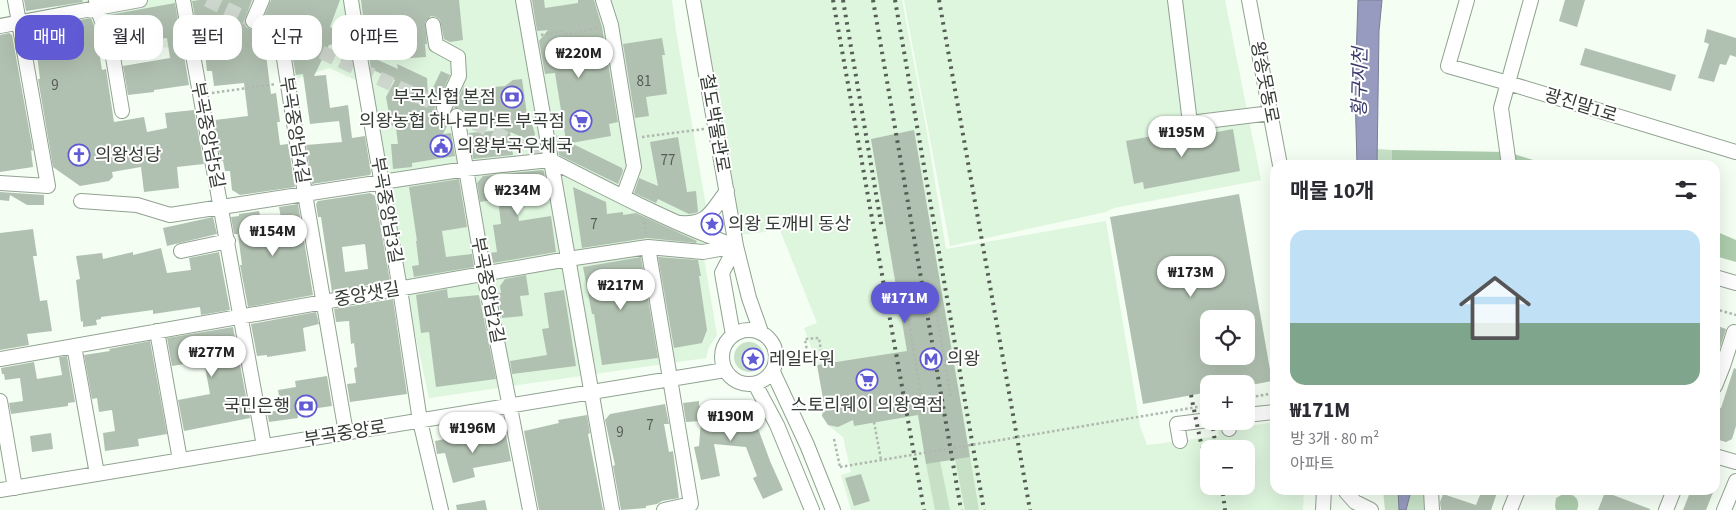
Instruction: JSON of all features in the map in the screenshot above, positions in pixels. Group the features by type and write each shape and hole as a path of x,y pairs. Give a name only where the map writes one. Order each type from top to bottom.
{"street":[{"path":"15,0 18,15"},
{"path":"49,15 96,4 140,0"},
{"name":"부곡중앙남5길","path":"183,0 264,446"},
{"path":"256,15 262,0"},
{"name":"부곡중앙남3길","path":"351,0 353,15"},
{"path":"523,0 612,510"},
{"path":"603,0 611,25 634,167 624,197"},
{"name":"철도박물관로","path":"693,0 736,246 749,298 761,332"},
{"path":"1175,0 1190,123 1270,113"},
{"name":"왕송못동로","path":"1249,0 1279,160"},
{"name":"광진말1로","path":"1466,0 1448,66 1736,152"},
{"path":"1508,160 1501,108 1531,0"},
{"path":"96,4 111,45 122,111"},
{"path":"0,26 15,23"},
{"path":"433,25 436,46 458,57 459,76 444,108"},
{"path":"0,183 48,186 26,60"},
{"name":"부곡중앙남4길","path":"284,60 304,194 346,433"},
{"name":"부곡중앙남3길","path":"360,60 400,288 420,421 441,510"},
{"name":"부곡중앙남2길","path":"457,116 484,274 510,406"},
{"path":"81,201 137,205 170,215 466,169 550,160 704,235 736,246 722,272 733,335"},
{"path":"679,223 690,224 708,218 727,191"},
{"path":"181,251 228,240"},
{"name":"중앙샛길","path":"0,359 568,259 648,247 703,252 736,246"},
{"path":"648,247 691,504 664,510"},
{"path":"1720,279 1736,284"},
{"path":"752,330 761,332 768,336 776,349 776,365 773,372 755,384 735,380 725,370 722,361 722,351 726,342 733,335 742,331 752,330"},
{"path":"157,331 180,460"},
{"path":"1720,363 1734,332"},
{"path":"74,346 97,474"},
{"name":"부곡중앙로","path":"0,490 725,370"},
{"path":"773,372 807,445 833,510"},
{"path":"755,384 777,425 812,510"},
{"path":"0,401 15,488"},
{"path":"510,406 530,510"},
{"path":"1255,415 1270,413"},
{"path":"1180,441 1177,424 1200,421"},
{"path":"1720,457 1736,462"},
{"path":"1724,510 1736,481"},
{"path":"1323,510 1324,495"},
{"path":"1349,495 1355,502 1370,510"},
{"path":"1431,495 1432,510"},
{"path":"1510,510 1516,495"},
{"path":"1666,510 1672,495"}],"path":[{"path":"529,37 563,31 568,34 611,25"},
{"path":"201,95 288,83"},
{"path":"629,139 715,127"},
{"path":"642,206 648,247"},
{"path":"936,305 951,398"},
{"path":"907,310 922,402"},
{"path":"1720,310 1736,315"},
{"path":"809,363 805,340 819,338 823,364"},
{"path":"1255,396 1270,394"},
{"path":"834,439 840,467 1200,407"},
{"path":"874,422 881,460"}],"shaded area":[{"path":"56,0 672,0 708,218 703,252 717,335 709,347 706,358 429,398 358,81 329,68 296,79 281,60 322,60 322,15 252,15 252,60 242,60 242,15 173,15 173,48 163,48 163,15 94,15 94,44 84,42 84,15 58,15"},
{"path":"700,0 902,0 926,127 946,249 1106,221 1140,426 1147,445 1219,436 1218,430 1255,430 1255,425 1270,423 1270,495 1304,495 1303,510 851,510 841,475 851,472 843,437 828,425 817,362 804,328 817,323 780,230 739,235"},
{"path":"904,0 1225,0 1261,180 1114,208 1106,212 950,246"},
{"path":"1377,149 1392,150 1392,160 1377,160"},
{"path":"1392,150 1507,152 1533,160 1392,160"},
{"path":"1720,233 1736,240 1736,262 1720,257"},
{"path":"749,342 755,343 763,351 763,363 755,371 749,372 743,371 735,363 734,357 735,351 743,343"},
{"path":"970,457 979,510 965,510 955,459"},
{"path":"940,461 950,510 935,510 926,464"},
{"path":"1384,495 1398,495 1399,510 1385,510"},
{"path":"1410,495 1430,495 1432,510 1406,510"},
{"path":"1561,495 1572,495 1578,500 1577,510 1556,510 1556,498"}],"water":[{"name":"황구지천","path":"1358,0 1382,0 1379,31 1377,160 1357,160 1355,90"},
{"path":"1398,495 1410,495 1406,510 1399,510"}],"building":[{"path":"24,0 82,0 83,2 26,11"},
{"path":"252,0 244,22 246,27 252,29 252,60 267,60 271,94 276,93 280,122 277,122 280,145 288,144 295,187 240,195 232,190 230,171 225,171 223,161 221,161 214,123 216,122 215,120 248,116 244,83 214,86 212,71 207,71 206,60 242,60 242,15 195,15 192,1"},
{"path":"271,0 340,0 334,15 332,15 330,27 332,28 332,45 329,45 322,59 322,15 265,15"},
{"path":"361,0 459,0 463,40 450,42 444,39 440,20 431,16 425,22 426,57 417,58 417,15 363,15"},
{"path":"532,0 544,0 545,8 578,3 578,0 594,0 602,27 618,122 609,124 611,136 571,143 622,168 623,171 618,184 559,155 556,135 566,141 555,73 545,74 539,41 548,30 537,31"},
{"path":"1565,0 1585,0 1577,27 1559,21"},
{"path":"175,3 177,15 173,15 173,60 185,60 189,85 128,95 123,66 170,58 167,38 163,38 163,15 109,15"},
{"path":"91,18 94,26 94,60 100,60 102,70 106,69 114,122 144,117 147,132 167,128 165,113 194,110 204,164 177,167 179,188 144,192 141,167 112,172 113,177 109,181 80,186 53,167 38,79 40,79 38,60 84,60 84,19"},
{"path":"1707,29 1736,38 1736,57 1730,55 1726,65 1720,64 1714,82 1698,78 1709,44 1704,42"},
{"path":"9,33 12,35 15,60 33,151 31,150 33,167 0,172 0,35"},
{"path":"662,38 665,55 662,55 667,94 646,97 649,116 635,118 623,44"},
{"path":"1585,48 1676,75 1671,91 1580,65"},
{"path":"293,60 322,60 314,76 326,75 330,108 348,105 352,138 365,136 370,175 312,184 306,145 342,142 339,121 310,124 303,74 296,75"},
{"path":"370,60 378,60 398,69 397,64 427,78 428,98 441,71 450,75 435,108 440,116 448,115 449,122 443,134 451,133 455,156 412,163 412,167 393,169 391,144 398,144 396,128 391,125 386,97 395,80 371,69"},
{"path":"522,79 528,122 532,124 535,134 532,141 510,132 513,155 473,159 469,133 504,130 460,108 454,108 464,86 468,90 496,104 494,87 505,86 513,80"},
{"path":"1233,129 1240,171 1144,189 1143,182 1134,184 1126,141 1168,133 1170,141"},
{"path":"914,130 970,457 926,464 918,415 854,426 853,420 838,427 828,425 822,416 824,404 817,365 907,351 871,139"},
{"path":"678,137 687,192 696,191 698,212 695,213 689,214 658,199 656,203 634,193 639,178 658,186 650,142"},
{"path":"544,171 547,194 516,198 519,221 551,216 556,252 491,262 489,253 497,252 493,225 501,224 498,199 480,202 477,183 483,176"},
{"path":"459,179 467,227 442,231 446,257 472,254 474,267 414,277 412,266 419,265 409,187"},
{"path":"573,187 606,202 607,214 623,212 623,215 636,213 697,241 696,243 647,238 582,248"},
{"path":"0,192 44,195 44,205 27,205 10,195 9,201 0,200"},
{"path":"370,193 375,196 390,281 332,292 321,217 318,217 316,204 318,201","holes":["365,244 368,269 345,272 342,247"]},
{"path":"1239,194 1270,370 1270,381 1255,384 1255,375 1200,375 1200,394 1143,404 1110,217"},
{"path":"298,204 313,295 248,307 240,265 242,265 238,234 234,234 231,217 259,211 261,220 281,218 279,207"},
{"path":"213,217 217,234 167,246 163,228"},
{"path":"33,229 37,256 33,256 40,301 47,300 52,331 27,334 29,345 0,350 0,233"},
{"path":"161,248 167,273 191,270 189,258 219,252 230,310 201,315 200,307 153,314 153,310 101,317 101,319 96,320 97,325 83,327 76,280 80,279 76,256 102,253 103,259 133,252 133,255"},
{"path":"641,257 658,358 602,365 594,314 592,314 583,267"},
{"path":"658,257 698,260 707,330 702,343 674,348"},
{"path":"526,275 529,295 520,296 523,316 502,318 497,293 501,293 500,286 505,279"},
{"path":"447,289 448,298 479,295 496,379 436,387 429,332 421,333 416,295"},
{"path":"564,290 576,366 512,374 510,361 547,355 542,329 549,328 544,293"},
{"path":"393,299 407,394 350,402 347,384 356,383 354,368 357,367 354,343 351,344 349,321 336,322 334,309"},
{"path":"316,312 319,324 303,328 306,351 267,357 267,355 257,356 251,324"},
{"path":"233,327 250,418 184,431 178,400 210,394 204,361 172,366 167,338"},
{"path":"1720,327 1726,329 1720,348"},
{"path":"150,341 167,434 138,439 139,446 105,451 103,433 115,431 112,410 99,412 97,398 92,399 84,355"},
{"path":"67,356 75,402 68,403 68,406 11,414 9,403 23,401 20,378 5,380 1,368 34,362 37,379 62,375 59,357"},
{"path":"1734,368 1736,369 1736,426 1732,439 1726,442 1720,440 1721,408"},
{"path":"327,376 332,406 297,411 298,418 269,422 267,412 281,410 278,390 296,387 295,381"},
{"path":"699,401 699,406 719,407 719,404 752,412 783,490 763,499 753,478 757,476 746,447 714,444 720,476 701,480 694,447 699,446 701,421 686,422 683,403"},
{"path":"665,404 669,424 664,424 669,452 673,451 679,498 662,501 646,506 646,508 621,510 613,466 615,465 605,420 610,414"},
{"path":"587,415 590,433 588,434 603,510 539,510 524,431 559,423 558,420"},
{"path":"51,433 53,449 32,452 30,436"},
{"path":"504,433 511,461 473,468 475,477 453,483 445,453 437,454 435,441 465,435 466,441"},
{"path":"861,474 870,501 854,506 845,478"},
{"path":"1443,495 1446,495 1476,505 1480,495 1496,495 1491,510 1441,510 1440,502"},
{"path":"1604,495 1613,495 1650,509 1650,510 1598,510"},
{"path":"1689,495 1712,495 1706,510 1683,510"},
{"path":"485,500 487,510 457,510 456,505"}],"tunnel":[{"path":"207,0 444,108 550,160"}],"railway":[{"path":"833,0 924,510"},
{"path":"843,0 882,229"},
{"path":"873,0 961,510"},
{"path":"895,0 984,510"},
{"path":"939,0 1030,510"},
{"path":"1191,395 1200,440"},
{"path":"1213,430 1215,440"},
{"path":"1223,495 1225,510"}],"place":[{"name":"부곡신협 본점","path":"512,97"},
{"name":"의왕농협 하나로마트 부곡점","path":"581,121"},
{"name":"의왕부곡우체국","path":"441,146"},
{"name":"의왕성당","path":"79,155"},
{"name":"의왕 도깨비 동상","path":"712,224"},
{"name":"레일타워","path":"753,359"},
{"name":"의왕","path":"931,359"},
{"name":"스토리웨이 의왕역점","path":"867,380"},
{"name":"국민은행","path":"306,406"}]}
